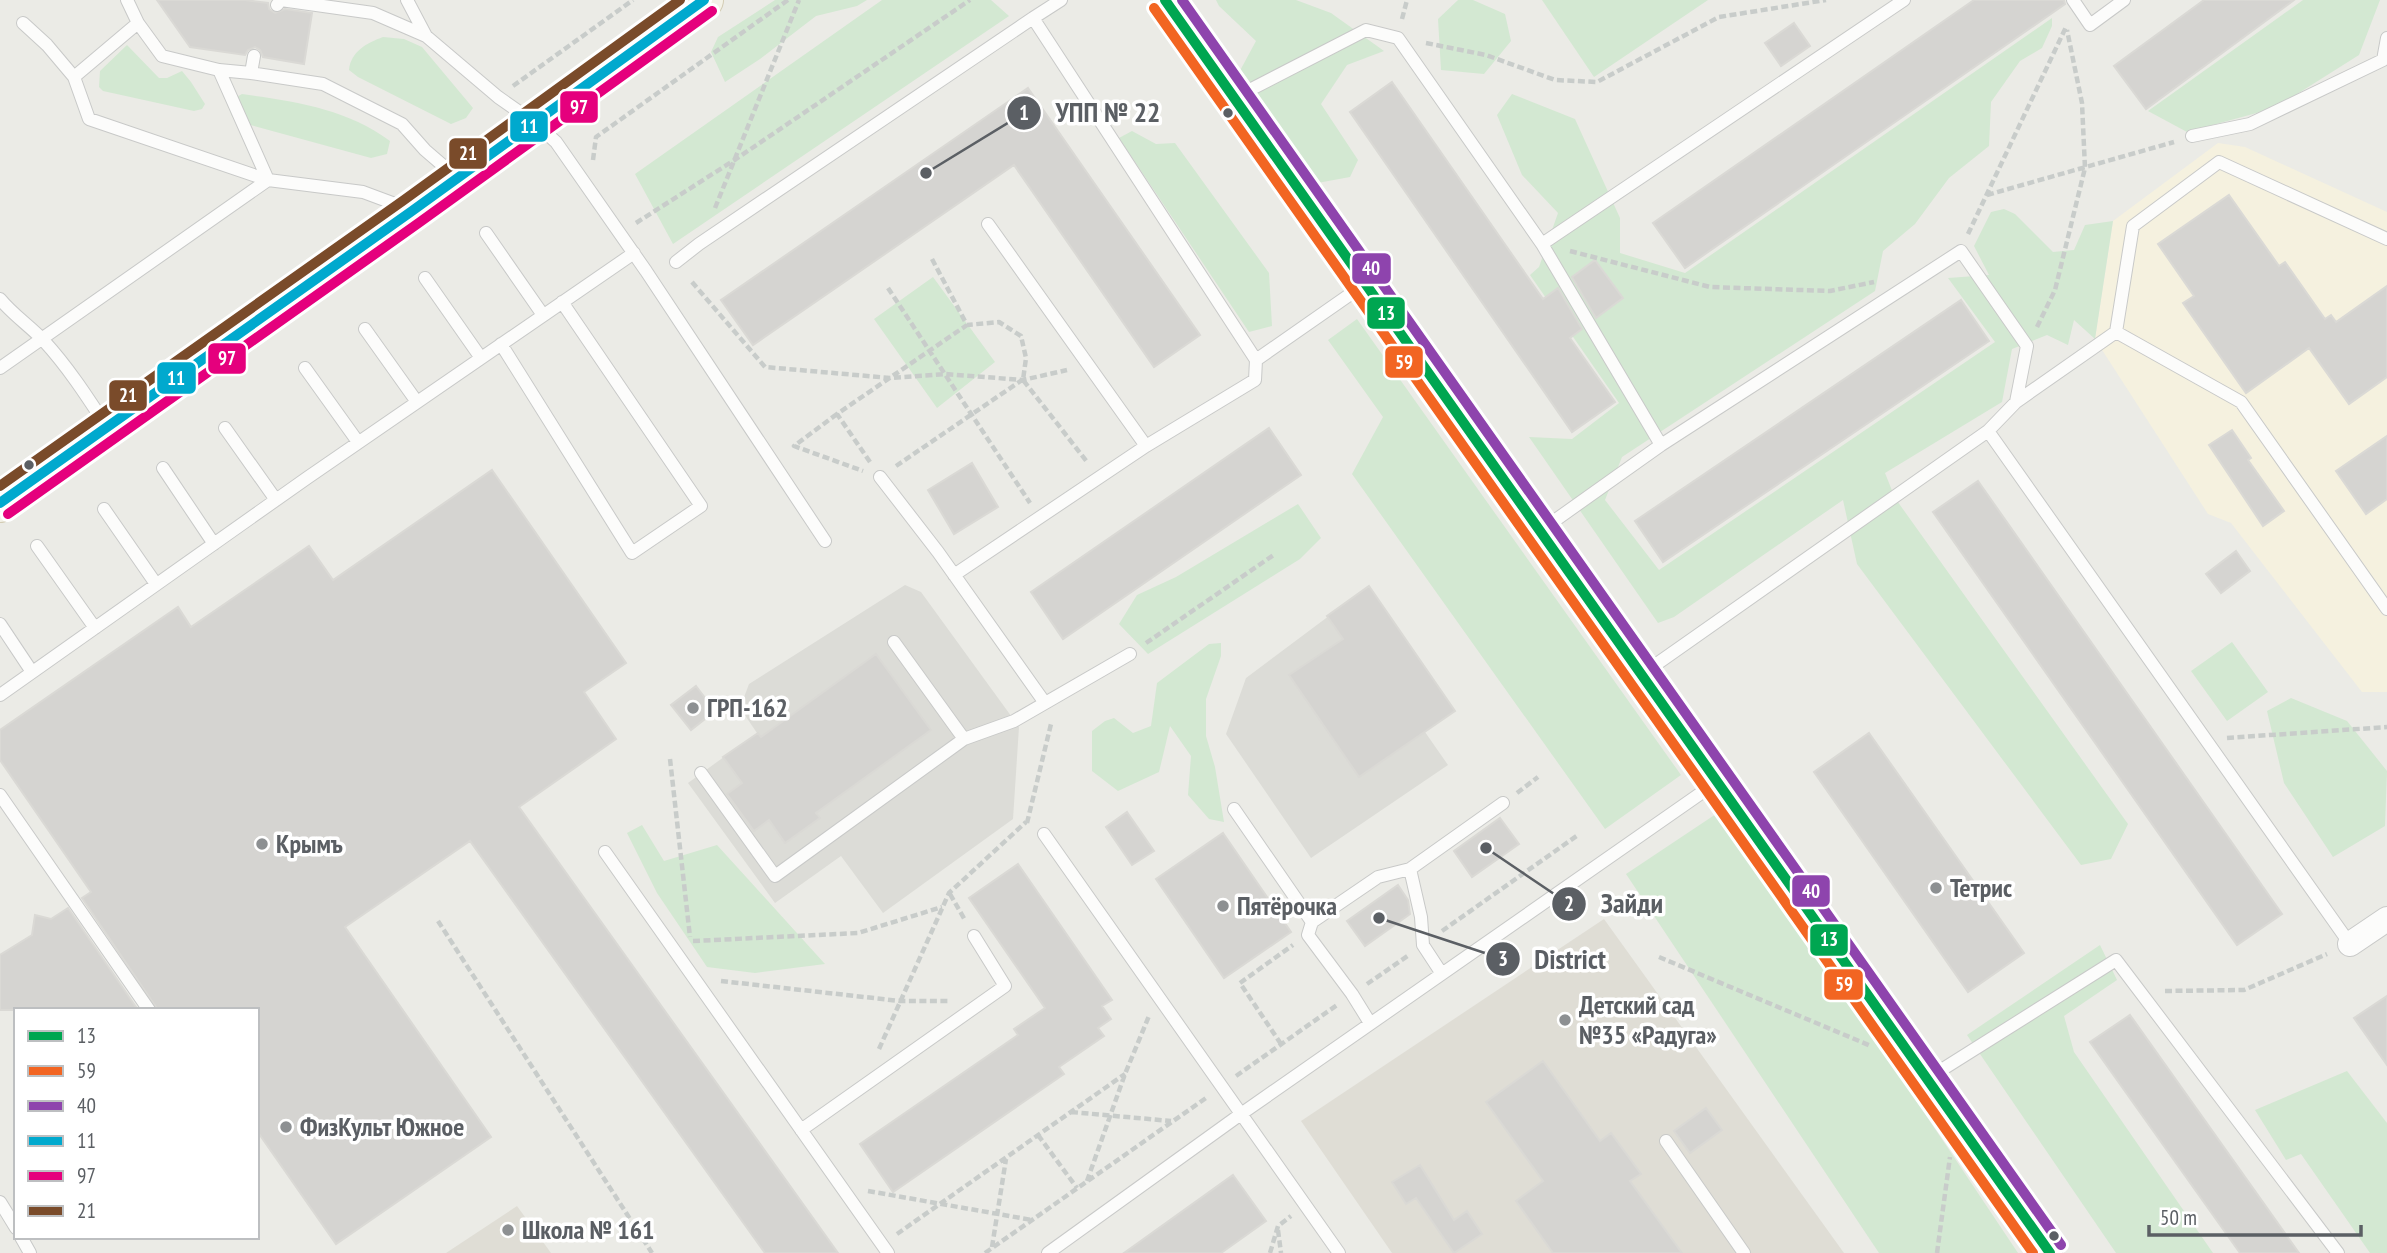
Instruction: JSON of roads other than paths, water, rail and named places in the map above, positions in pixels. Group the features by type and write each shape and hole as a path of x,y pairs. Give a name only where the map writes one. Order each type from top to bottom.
{"main road":[{"path":"0,503 704,0"}],"street":[{"path":"1165,0 2050,1253"},
{"path":"2350,944 2387,919"}],"lane":[{"path":"127,0 138,23 162,56 219,70 323,84 402,124 425,150 458,178"},
{"path":"277,5 281,0 373,13 426,36 556,142 621,233 825,541"},
{"path":"407,0 426,36"},
{"path":"676,262 1061,0"},
{"path":"1542,244 1904,0"},
{"path":"2075,3 2090,25 2124,0"},
{"path":"954,576 1146,446 1255,380 1256,360 1033,18"},
{"path":"23,23 47,45 74,77 89,119 268,180 363,192 412,211"},
{"path":"74,77 138,23"},
{"path":"1234,98 1366,30 1398,38 1542,244 1661,445"},
{"path":"2192,136 2250,124 2384,60 2387,38"},
{"path":"251,73 254,56"},
{"path":"219,70 268,180"},
{"path":"1641,675 1988,431 2016,402 2116,332 2133,226 2219,162 2387,239"},
{"path":"0,368 268,180"},
{"path":"988,223 1146,446"},
{"path":"486,233 543,315"},
{"path":"1540,531 1661,445 1961,251 2027,346 2016,402"},
{"path":"0,695 358,442 634,253"},
{"path":"425,278 481,358"},
{"path":"1256,360 1365,284"},
{"path":"0,299 13,316 42,339 82,388 107,427"},
{"path":"501,344 632,553 701,506 562,302"},
{"path":"365,329 417,402"},
{"path":"2116,332 2241,402 2387,609"},
{"path":"305,368 358,442"},
{"path":"225,428 276,500"},
{"path":"1988,431 2350,944"},
{"path":"163,468 214,544"},
{"path":"879,475 1045,703"},
{"path":"104,509 156,584"},
{"path":"37,546 95,628"},
{"path":"0,624 32,672"},
{"path":"894,642 964,739"},
{"path":"701,773 775,876 964,739 1014,721 1130,654"},
{"path":"1048,1253 1370,1023 1717,782"},
{"path":"0,795 148,1008"},
{"path":"1310,929 1378,877 1410,869 1503,803"},
{"path":"1234,810 1370,1023"},
{"path":"1044,834 1339,1253"},
{"path":"605,852 885,1249"},
{"path":"1410,869 1421,917 1423,945 1442,974"},
{"path":"802,1130 1005,986 974,936"},
{"path":"1927,1079 2116,960 2338,1253"},
{"path":"1666,1141 1744,1253"},
{"path":"0,1202 14,1225"}],"place":[{"name":"УПП № 22","path":"926,173"},
{"name":"ГРП-162","path":"693,708"},
{"name":"Крымъ","path":"262,844"},
{"name":"Зайди","path":"1486,848"},
{"name":"Тетрис","path":"1936,888"},
{"name":"Пятёрочка","path":"1223,906"},
{"name":"District","path":"1379,918"},
{"name":"Детский сад №35 «Радуга»","path":"1565,1020"},
{"name":"ФизКульт Южное","path":"286,1127"},
{"name":"Школа № 161","path":"508,1230"}]}
